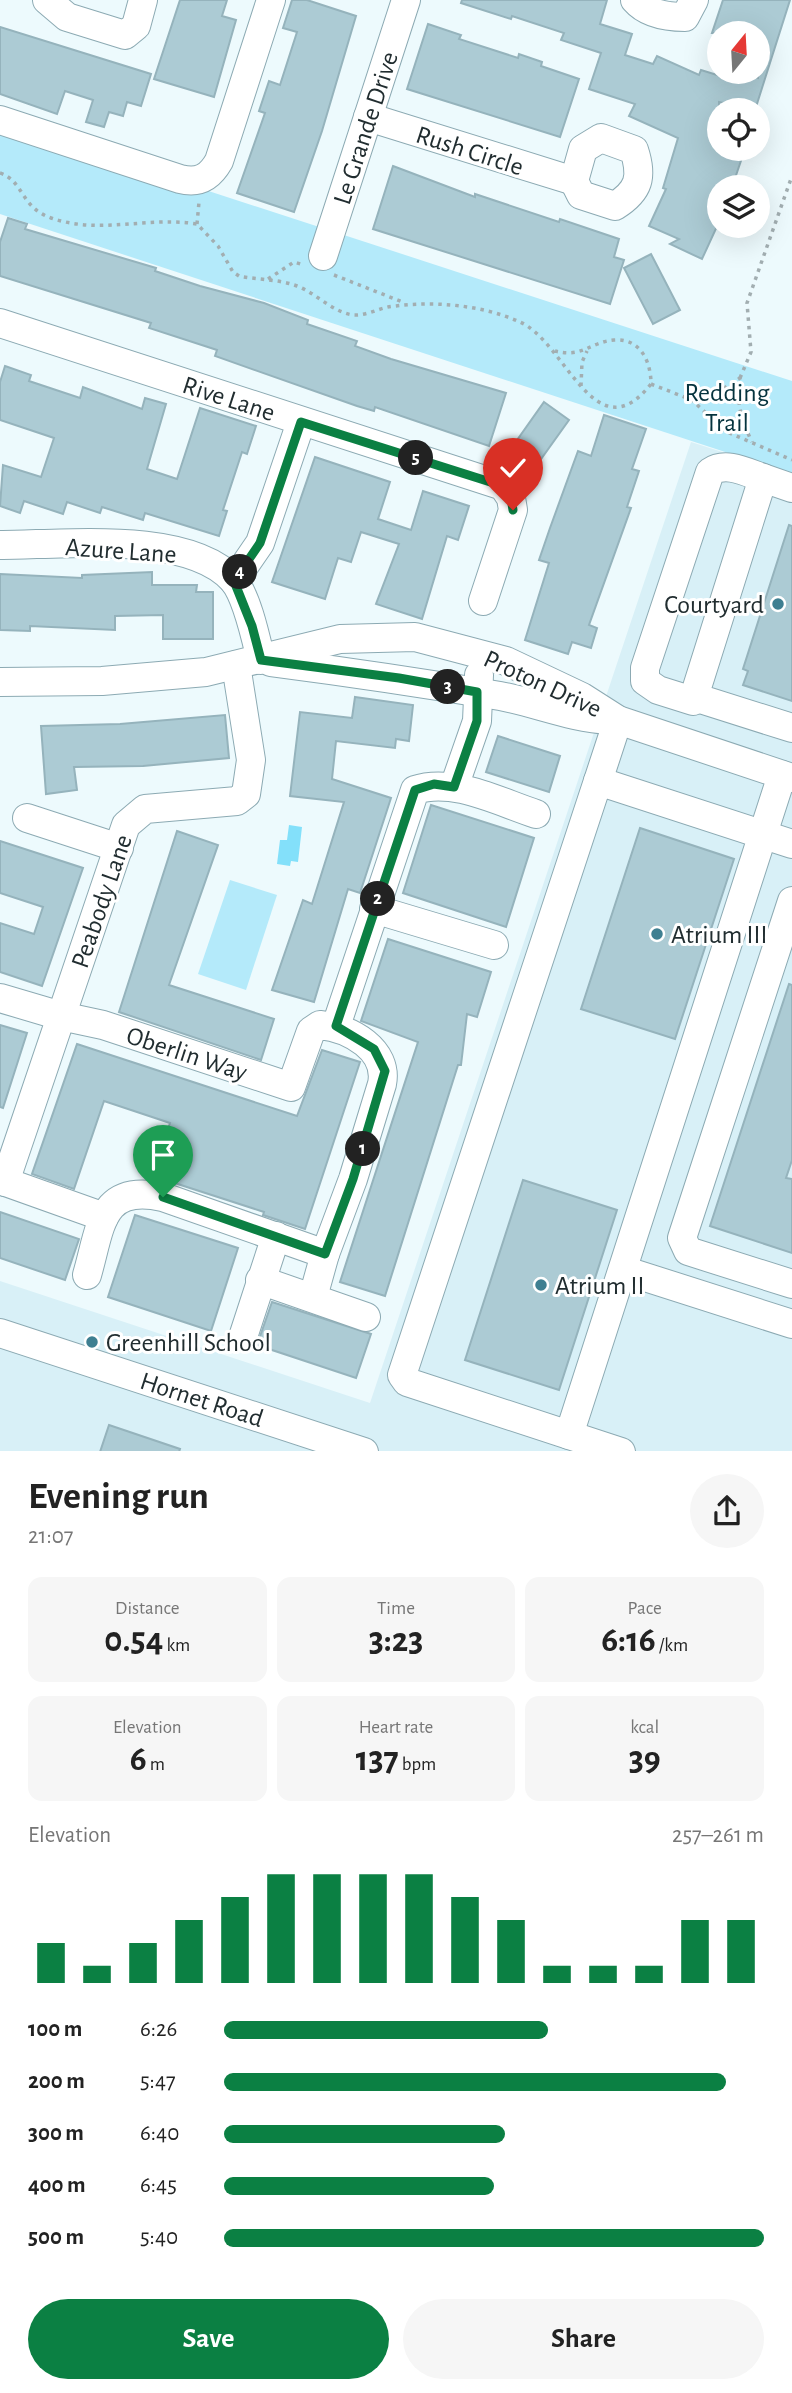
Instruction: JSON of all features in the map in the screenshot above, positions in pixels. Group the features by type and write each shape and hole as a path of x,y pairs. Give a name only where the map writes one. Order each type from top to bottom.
{"street":[{"path":"47,0 67,17 125,35 136,26 144,0"},
{"path":"0,120 180,179 201,179 212,173 219,160 271,0"},
{"name":"Le Grande Drive","path":"319,265 406,0"},
{"path":"635,0 644,9 669,17 685,17 694,0"},
{"name":"Rush Circle","path":"368,117 574,181"},
{"name":"Rive Lane","path":"0,323 503,486 511,498 513,510 483,601"},
{"path":"249,663 252,626 234,581 260,543 301,422"},
{"path":"792,488 729,467 718,466 710,472 645,667 645,681 658,690 792,728"},
{"path":"681,742 763,478"},
{"name":"Azure Lane","path":"0,545 151,547 209,562 234,581"},
{"name":"Proton Drive","path":"0,682 102,681 206,672 317,644 363,637 415,637 481,653 545,678 618,720 787,776"},
{"path":"454,787 477,721 481,653"},
{"name":"Proton Drive","path":"249,663 399,678 477,692 594,719 618,720"},
{"name":"Peabody Lane","path":"3,1181 126,825 145,809 237,801 246,794 251,760 249,663"},
{"path":"618,720 402,1374 407,1382 621,1451"},
{"path":"569,1435 764,834 787,776"},
{"path":"598,781 792,844"},
{"path":"313,1297 325,1254 353,1179 385,1071 374,1049 336,1026 415,790 434,784 454,787 536,814"},
{"path":"27,818 119,848"},
{"path":"792,901 682,1238 688,1251 792,1284"},
{"path":"374,909 494,945"},
{"name":"Oberlin Way","path":"0,998 103,1025 291,1087 311,1031 320,1025 336,1026"},
{"path":"3,1181 104,1217"},
{"path":"87,1275 104,1217 114,1203 126,1194 141,1192 325,1254"},
{"path":"243,1337 276,1236"},
{"path":"623,1270 792,1324"},
{"path":"260,1280 366,1317"},
{"name":"Hornet Road","path":"0,1333 364,1451"}],"path":[{"path":"0,173 12,178 28,205 37,212 62,221 96,227 197,224 218,246 233,272 266,281 293,284 338,309 356,315 386,307 409,305 462,307 504,316 532,329 555,351 592,399 605,406 620,408 636,401 651,384 649,363 644,353 632,344 615,340 576,354 555,351"},
{"path":"753,443 742,422 737,400 740,378 751,352 747,303 792,176"},
{"path":"266,281 294,262 319,265 409,305"},
{"path":"581,386 582,362 587,351"},
{"path":"692,400 716,393 740,378"},
{"path":"651,384 692,400 725,431 792,460"}],"shaded area":[{"path":"691,442 792,474 792,1451 0,1451 0,1281 370,1403"},
{"path":"289,825 302,827 298,862 291,861 290,866 277,864 280,840 287,840"}],"green space":[{"name":"Redding Trail","path":"0,123 792,381 792,474 0,214"},
{"path":"230,880 277,895 246,990 198,974"}],"building":[{"path":"180,0 227,0 222,16 236,20 214,97 154,79"},
{"path":"292,0 307,0 356,16 322,131 294,212 237,193 265,113 259,111 269,81 280,85 297,32 283,28"},
{"path":"462,0 607,0 600,24 632,34 625,55 653,64 657,56 699,75 701,70 707,72 707,84 763,84 759,98 707,98 707,161 741,161 736,175 707,175 707,238 712,238 702,259 670,244 679,239 649,226 666,189 663,188 678,138 629,116 635,104 589,89 601,53 561,40 564,33 461,3"},
{"path":"723,0 790,0 770,63 770,21 716,21"},
{"path":"428,24 461,35 459,39 518,58 519,54 542,62 541,66 579,79 560,137 407,89"},
{"path":"0,27 151,74 141,106 127,102 123,116 109,112 104,127 86,122 93,100 65,91 57,114 0,94"},
{"path":"393,166 475,197 475,194 619,239 614,257 624,260 610,304 373,229"},
{"path":"8,218 27,224 25,229 156,268 155,271 200,286 264,303 308,320 307,324 357,341 355,346 391,359 506,393 489,446 375,407 374,411 357,406 215,356 217,350 149,328 151,323 0,276 0,242"},
{"path":"651,254 680,310 653,324 624,268"},
{"path":"5,366 31,375 29,381 80,398 83,387 142,409 145,398 166,404 147,469 177,479 200,408 256,426 247,454 242,452 223,510 227,511 219,536 145,513 143,520 102,507 100,513 67,502 63,514 24,501 20,513 0,506 3,465 41,477 54,438 0,420 0,382"},
{"path":"544,402 569,420 531,473 514,461 523,448 515,443"},
{"path":"604,415 646,429 632,469 639,471 627,507 631,508 589,625 597,628 591,648 572,642 568,654 525,640 549,563 539,560 550,528 578,451 591,456"},
{"path":"315,457 390,482 378,519 411,530 423,491 469,506 458,540 447,536 422,619 376,604 399,544 361,532 351,562 338,558 325,599 272,582"},
{"name":"Courtyard","path":"789,525 792,526 792,701 743,685 748,671 743,669"},
{"path":"152,572 152,585 197,585 196,592 213,592 213,639 163,639 163,615 115,616 115,630 30,626 30,631 0,630 0,574 82,578 82,575"},
{"path":"355,697 413,705 409,741 396,739 395,748 336,741 332,779 391,798 360,893 348,889 314,1002 272,990 303,900 312,904 344,802 290,796 300,712 352,718"},
{"path":"225,715 229,758 143,766 74,767 77,790 46,794 41,726 120,724"},
{"path":"498,736 560,756 549,792 486,772"},
{"path":"431,805 534,838 506,927 403,893"},
{"name":"Atrium III","path":"640,828 734,859 675,1039 581,1009"},
{"path":"177,831 218,845 169,985 274,1019 261,1060 119,1012"},
{"path":"0,841 83,868 42,986 0,972 0,923 34,934 43,907 0,893"},
{"path":"388,939 491,972 477,1017 467,1014 461,1065 458,1065 385,1296 340,1282 418,1042 361,1021"},
{"path":"789,984 792,985 792,1160 786,1178 792,1179 792,1253 710,1226"},
{"path":"0,1025 27,1033 3,1108 0,1107"},
{"path":"77,1044 297,1116 322,1050 360,1062 305,1229 263,1215 264,1212 153,1176 170,1123 104,1101 74,1189 32,1174"},
{"name":"Atrium II","path":"523,1180 617,1210 559,1390 465,1360"},
{"path":"0,1212 79,1239 65,1280 0,1258"},
{"path":"135,1215 238,1248 211,1331 108,1297"},
{"path":"272,1302 371,1334 356,1378 257,1345"},
{"path":"109,1425 180,1449 179,1451 100,1451"}],"place":[{"name":"Courtyard","path":"778,604"},
{"name":"Atrium III","path":"657,934"},
{"name":"Atrium II","path":"541,1285"},
{"name":"Greenhill School","path":"92,1342"}],"route":[{"path":"163,1197 325,1254 353,1179 385,1071 374,1049 336,1026 415,790 434,784 454,787 477,721 477,692 399,678 261,660 252,626 234,581 260,543 301,422 503,486 511,498 513,510"}]}
